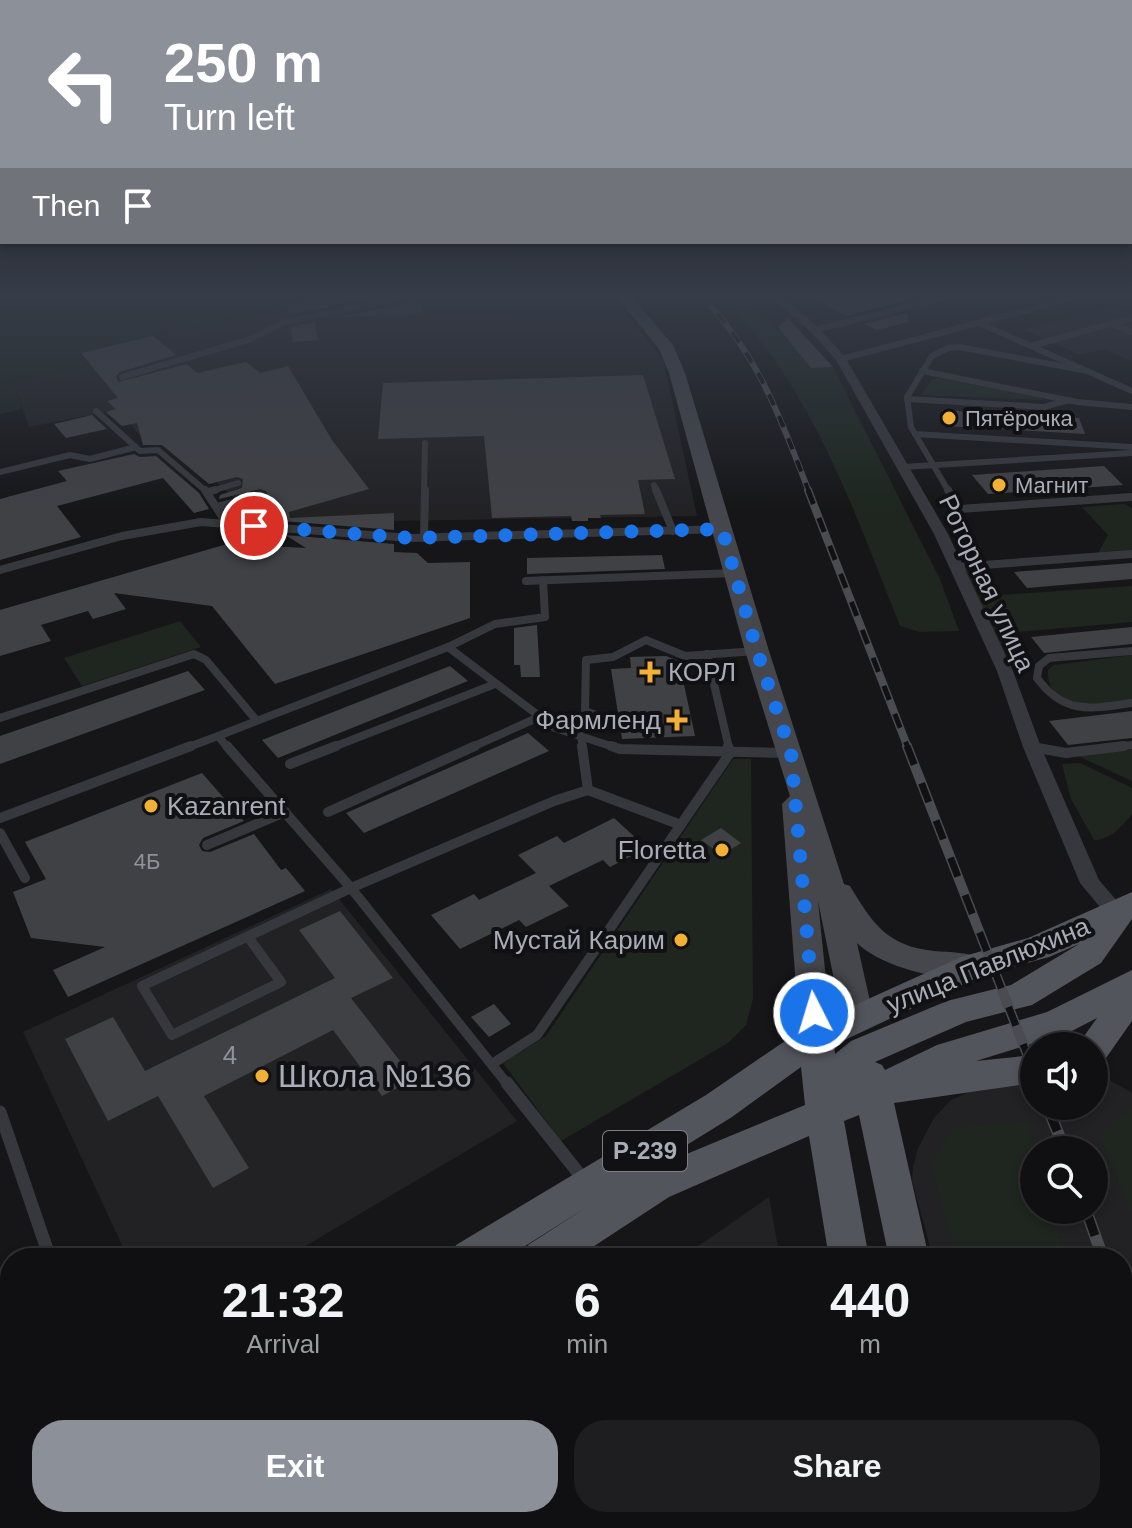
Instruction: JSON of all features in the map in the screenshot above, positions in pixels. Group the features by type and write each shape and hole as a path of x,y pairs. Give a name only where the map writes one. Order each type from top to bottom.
{"main road":[{"name":"улица Павлюхина","path":"824,1113 833,1082 861,1035 973,966 1037,948 1124,908"},
{"name":"улица Павлюхина","path":"816,1038 861,1035 1020,996 1089,954 1124,908"},
{"path":"824,1113 950,1055 1058,1022 1130,984"},
{"path":"1108,1033 1119,1022 1130,984"},
{"path":"861,1035 907,1248"},
{"path":"816,1038 824,1113 847,1248"},
{"name":"Р-239","path":"487,1248 719,1106 816,1038"},
{"path":"872,1093 1020,1070"},
{"name":"Р-239","path":"557,1248 655,1185 824,1113"}],"street":[{"path":"673,367 757,651 825,863 861,1035"},
{"name":"Роторная улица","path":"846,367 956,567 1005,671 1032,747 1090,883 1124,908"},
{"path":"791,753 816,1038"},
{"path":"825,863 855,922 880,949 909,959 973,966"}],"lane":[{"path":"122,377 155,367"},
{"path":"924,367 907,399 910,423 959,509 1132,497"},
{"path":"1067,367 1088,371"},
{"path":"1080,367 1132,391"},
{"path":"922,371 1069,400 1132,407"},
{"path":"907,399 1044,407 1069,400"},
{"path":"96,411 140,451 158,450 208,492 221,506 227,524"},
{"path":"915,434 1132,447"},
{"path":"424,538 425,443"},
{"path":"0,472 70,455 90,459 136,447"},
{"path":"903,467 1132,453"},
{"path":"208,492 238,483"},
{"path":"654,485 673,531"},
{"path":"221,506 262,496"},
{"path":"0,570 122,536 201,522 424,538 722,529"},
{"path":"956,567 1132,554"},
{"path":"526,581 734,573"},
{"path":"0,818 448,647 481,627 507,620 545,617 543,580"},
{"path":"608,719 585,711 586,660 613,657 646,640 685,656 757,651"},
{"path":"448,647 555,728 620,749 791,753"},
{"path":"1132,651 1049,658 1039,666 1037,678 1046,694 1070,707 1132,703"},
{"path":"0,718 194,654 206,660 256,720"},
{"path":"492,1064 537,1035 730,753 707,654"},
{"path":"290,764 495,684"},
{"path":"328,812 539,717"},
{"path":"218,736 351,888 589,1186"},
{"path":"581,736 588,790"},
{"path":"1032,747 1066,753 1132,745"},
{"path":"248,937 281,982 172,1035 142,986 351,888 554,801 588,790 681,825"},
{"path":"207,845 285,812"},
{"path":"0,833 25,878"},
{"path":"0,1112 47,1248"}],"shaded area":[{"path":"0,367 80,367 13,381 22,409 0,414"},
{"path":"80,367 665,367 697,516 394,521 255,517 174,444 150,445 116,410 29,427 13,381"},
{"path":"833,367 940,579 959,631 920,632 900,626 827,450 780,368"},
{"path":"932,379 1043,400 921,395"},
{"path":"1124,504 1132,508 1132,554 1098,553 1108,535 1082,507"},
{"path":"962,569 985,569 1000,595 1132,586 1132,622 1017,632 1028,653 1004,657"},
{"path":"180,621 201,647 82,686 64,658"},
{"path":"1132,655 1132,701 1079,703 1056,693 1050,684 1048,670 1054,665"},
{"path":"1132,749 1132,781 1078,756"},
{"path":"733,759 751,759 753,999 746,1025 728,1043 561,1141 503,1063 546,1036"},
{"path":"1080,763 1132,788 1132,814 1116,832 1100,839 1094,840 1071,799 1062,764"},
{"name":"Школа №136","path":"331,889 517,1121 302,1248 123,1248 23,1032"},
{"path":"1108,1079 1132,1093 1132,1248 930,1248 912,1180 918,1148 934,1118 951,1100 995,1081 1020,1080 1020,1120 1108,1120"},
{"path":"1132,1106 1132,1214 1108,1157 1108,1136 1099,1136"},
{"path":"1027,1122 1031,1136 1020,1136 1020,1224 1056,1224 1063,1248 953,1248 931,1163 954,1127"},
{"path":"769,1197 778,1248 695,1248"}],"building":[{"path":"93,367 135,367 120,372 116,376 118,382 174,367 191,367 197,373 222,367 253,367 260,373 289,367 332,440 369,489 289,512 290,518 394,513 394,530 257,519 243,508 266,502 269,497 266,491 260,489 219,499 220,495 242,488 243,479 237,477 209,484 162,445 143,445 137,423 122,426 106,412 116,409 107,401 118,398"},
{"path":"643,375 675,479 638,480 645,514 600,515 601,518 588,518 588,521 572,521 571,516 492,518 484,436 378,439 383,383"},
{"path":"942,410 1079,418 1085,434 945,426"},
{"path":"92,415 107,429 66,438 54,424"},
{"path":"134,454 140,457 156,456 199,493 209,509 194,513 163,478 57,506 81,537 0,560 0,499 67,481 58,471"},
{"path":"1104,466 1123,485 988,494 972,475"},
{"path":"285,535 394,544 394,552 417,553 428,563 470,562 470,618 275,684 212,606 114,593 126,609 93,619 88,611 41,625 51,641 0,656 0,610 227,544 306,548"},
{"path":"662,555 665,569 527,574 527,558"},
{"path":"1132,563 1132,579 1027,588 1014,572"},
{"path":"537,625 540,677 521,677 520,665 514,665 514,628"},
{"path":"1132,627 1132,644 1044,653 1031,637"},
{"path":"666,656 679,661 695,736 622,739 611,669 631,668 630,657"},
{"path":"450,666 468,681 278,758 262,740"},
{"path":"188,671 205,690 0,764 0,736"},
{"path":"1132,711 1132,738 1068,745 1049,721"},
{"path":"528,733 549,751 364,833 346,813"},
{"path":"202,773 244,821 203,838 199,845 202,851 210,852 254,834 281,870 286,868 305,891 68,997 53,970 105,947 31,938 13,892 46,879 25,842"},
{"path":"614,818 647,848 610,867 603,860 549,886 569,906 526,927 519,920 460,949 431,915 474,894 479,900 536,873 518,855 557,836 564,843"},
{"path":"721,828 741,843 722,855 701,840"},
{"path":"340,911 393,978 351,998 414,1079 382,1096 333,1030 204,1096 249,1168 213,1188 158,1096 108,1121 65,1039 113,1017 145,1071 335,978 299,930"},
{"path":"494,1004 511,1024 489,1037 471,1017"}],"railway":[{"path":"754,367 809,492"},
{"path":"808,490 908,748"},
{"path":"907,746 1020,1036"},
{"path":"1053,1120 1059,1136"},
{"path":"1091,1224 1099,1248"}],"place":[{"name":"Пятёрочка","path":"949,418"},
{"name":"Магнит","path":"999,485"},
{"name":"КОРЛ","path":"650,672"},
{"name":"Фармленд","path":"677,720"},
{"name":"Kazanrent","path":"151,806"},
{"name":"Floretta","path":"722,850"},
{"name":"Мустай Карим","path":"681,940"},
{"name":"Школа №136","path":"262,1076"}],"route":[{"path":"254,526 410,538 722,529 757,651 791,753 814,1013"}]}
